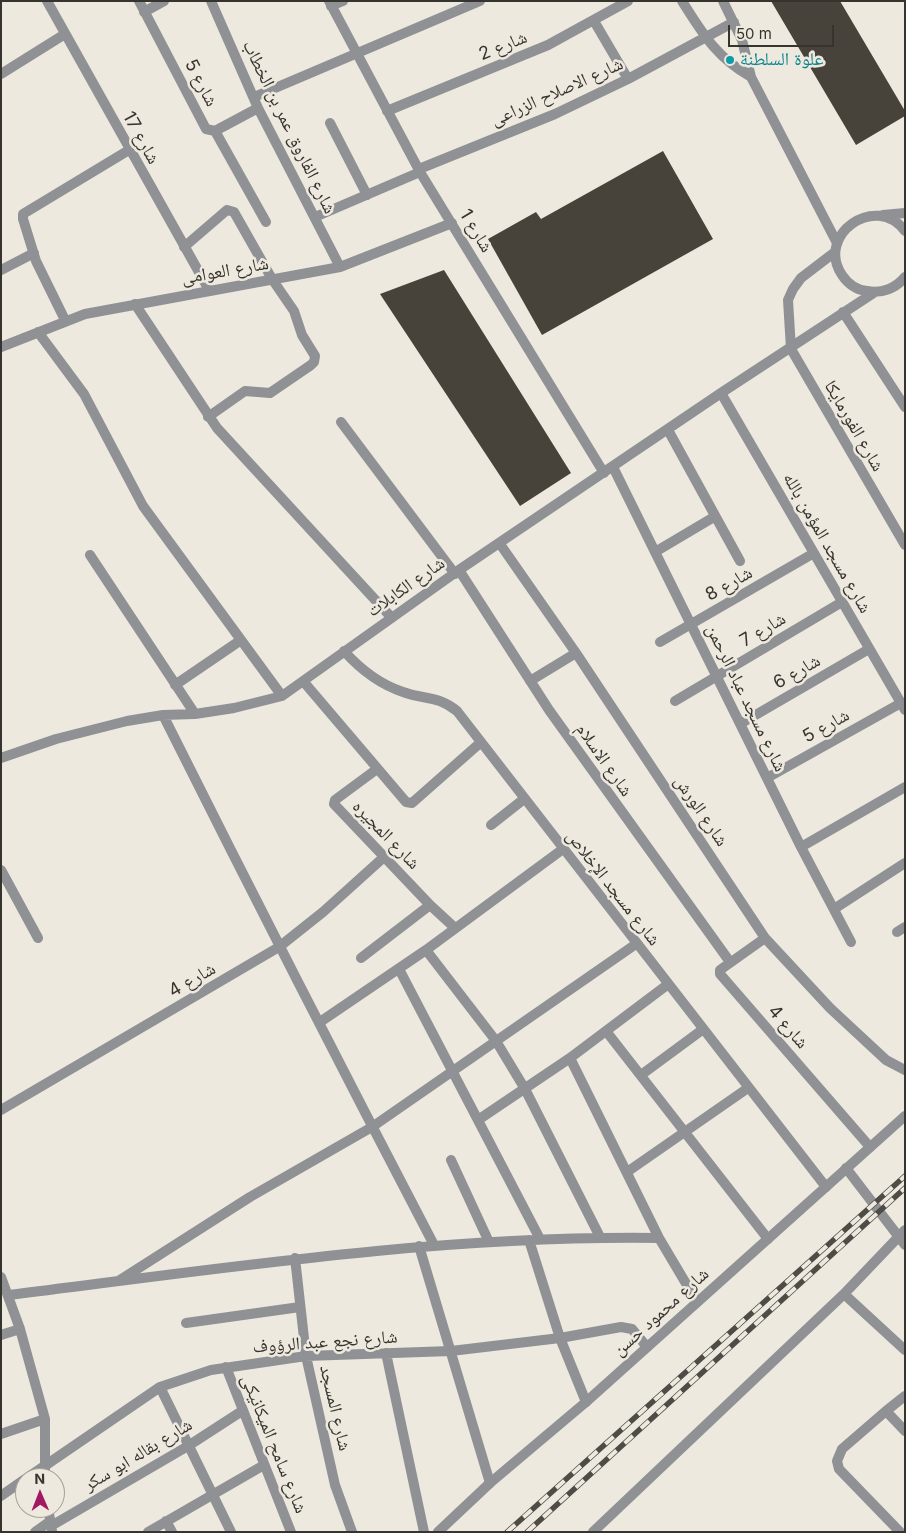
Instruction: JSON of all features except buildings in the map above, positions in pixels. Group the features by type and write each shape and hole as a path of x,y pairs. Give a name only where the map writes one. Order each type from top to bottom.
{"street":[{"name":"شارع 17","path":"46,1 209,290"},
{"name":"شارع 5","path":"139,1 206,129 215,131 258,108"},
{"path":"144,12 164,1"},
{"name":"شارع الفاروق عمر بن الخطاب","path":"210,1 258,108 340,266"},
{"path":"330,4 343,1"},
{"path":"254,97 480,1"},
{"name":"شارع 2","path":"387,111 548,45 628,1"},
{"path":"682,1 704,37 716,52 731,66 751,77"},
{"path":"723,1 742,40 751,77 836,247 839,269 850,284 875,292"},
{"name":"شارع 1","path":"330,4 420,170 609,470"},
{"path":"594,21 628,79"},
{"name":"شارع الاصلاح الزراعى","path":"315,217 420,170 529,125 628,79 734,22"},
{"path":"1,74 65,34"},
{"path":"330,122 367,195"},
{"path":"215,131 266,222"},
{"path":"64,320 34,253 23,219 24,214 129,150"},
{"path":"184,247 225,212 230,210 234,212 272,279 294,311 302,335 314,356 314,362 270,393 245,391 208,417"},
{"path":"791,349 788,300 801,278 836,247 840,235 853,222 870,216 905,213"},
{"path":"879,216 896,222 905,231"},
{"name":"شارع العوامى","path":"1,347 64,320 85,314 340,266 452,223"},
{"path":"1,270 34,253"},
{"name":"شارع الكابلات","path":"1,758 91,729 164,715 195,714 234,708 282,696 391,617 722,392 791,349 843,312 875,292 891,288 905,276"},
{"path":"135,304 208,417 391,617"},
{"path":"843,312 905,407"},
{"path":"38,332 84,394 143,506 282,696"},
{"name":"شارع الفورمايكا","path":"791,349 905,545"},
{"name":"شارع مسجد المؤمن بالله","path":"722,392 903,706"},
{"name":"شارع الاسلام","path":"340,422 457,572 606,791 730,962"},
{"path":"668,430 714,517 740,561"},
{"name":"شارع مسجد عباد الرحمن","path":"609,470 655,552 801,847 851,942"},
{"path":"655,552 714,517"},
{"name":"شارع الورش","path":"500,544 576,653 765,938 830,1008 886,1060 905,1070"},
{"name":"شارع 8","path":"660,642 814,554"},
{"path":"90,555 195,714"},
{"name":"شارع 7","path":"675,701 842,602"},
{"path":"175,684 242,640"},
{"name":"شارع 6","path":"740,724 870,649"},
{"name":"شارع مسجد الإخلاص","path":"344,651 361,669 382,684 405,693 435,698 446,702 457,711 667,985 826,1187"},
{"path":"530,681 576,653"},
{"path":"303,681 406,802 412,803 480,743"},
{"name":"شارع 5","path":"767,778 903,706"},
{"path":"164,715 279,948 320,1022 434,1245"},
{"name":"شارع المجيره","path":"377,768 334,802 335,806 430,905 455,928"},
{"path":"801,847 905,786"},
{"path":"491,825 524,799"},
{"path":"320,1022 426,950 563,849"},
{"name":"شارع 4","path":"1,1110 279,948 329,907 384,857"},
{"path":"834,910 905,863"},
{"path":"1,870 38,938"},
{"path":"361,958 430,905"},
{"path":"730,962 765,938"},
{"path":"118,1282 250,1197 372,1127 636,944"},
{"path":"426,950 496,1041 525,1088 600,1237"},
{"name":"شارع 4","path":"730,962 720,970 720,974 870,1147"},
{"path":"399,968 478,1120 534,1239 560,1338 586,1402"},
{"path":"478,1120 570,1058 667,985"},
{"path":"606,1030 768,1239"},
{"path":"641,1075 702,1030"},
{"path":"570,1058 659,1238 697,1302"},
{"path":"627,1172 748,1088"},
{"name":"شارع محمود حسن","path":"438,1532 490,1483 586,1402 905,1116"},
{"path":"451,1160 489,1242"},
{"path":"846,1168 901,1233 905,1245"},
{"path":"593,1532 844,1294 901,1233"},
{"path":"9,1295 294,1258 419,1246 534,1239 659,1238"},
{"path":"419,1246 490,1483"},
{"name":"شارع المسجد","path":"294,1258 306,1356 335,1485 352,1532"},
{"path":"1,1277 20,1329 45,1419 44,1467"},
{"path":"844,1294 905,1350"},
{"path":"186,1323 300,1307"},
{"name":"شارع نجع عبد الرؤوف","path":"44,1467 160,1387 197,1374 226,1367 306,1356 451,1351 560,1338 627,1327 647,1347"},
{"path":"1,1335 20,1329"},
{"path":"386,1353 424,1532"},
{"name":"شارع سامح الميكانيكى","path":"226,1367 291,1532"},
{"path":"160,1387 231,1532"},
{"path":"900,1532 839,1469 837,1461 842,1449 905,1396"},
{"name":"شارع بقاله ابو سكر","path":"35,1532 51,1526 188,1446 242,1411"},
{"path":"886,1411 905,1431"},
{"path":"1,1434 45,1419"},
{"path":"148,1532 264,1464"},
{"name":"شارع نجع عبد الرؤوف","path":"1,1496 15,1486"},
{"path":"166,1522 172,1532"}],"railway":[{"path":"507,1532 905,1176"},
{"path":"527,1532 905,1188"}],"place":[{"name":"علوة السلطنة","path":"730,60"}]}
